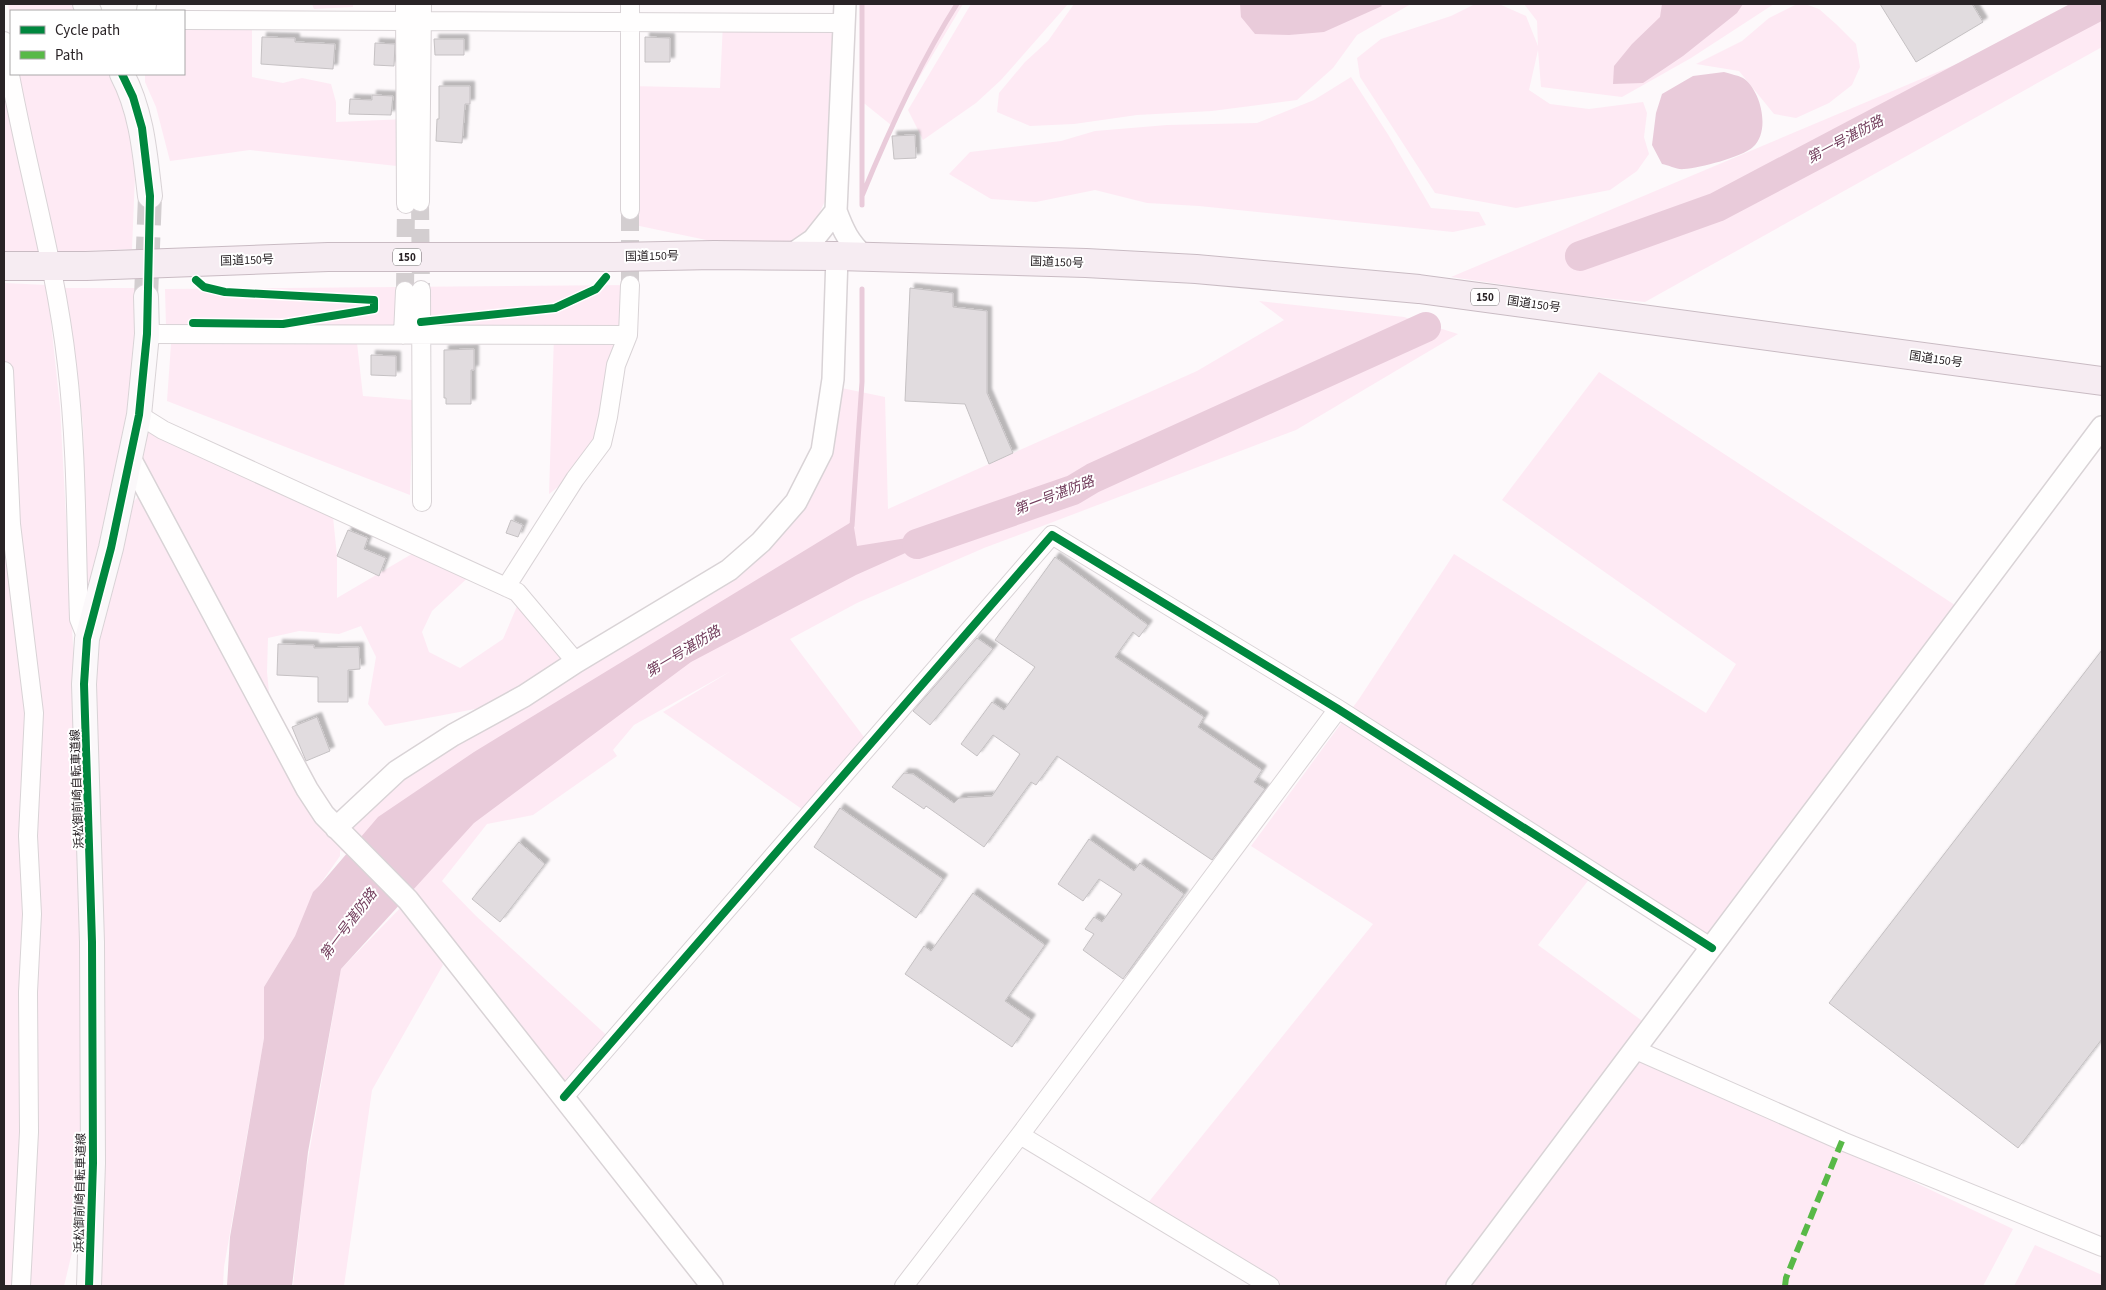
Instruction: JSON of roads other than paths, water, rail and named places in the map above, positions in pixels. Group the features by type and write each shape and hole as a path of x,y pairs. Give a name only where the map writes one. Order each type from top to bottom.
{"highway":[{"name":"国道150号","path":"13,266 328,257 791,255 1086,263 1178,268 1419,288 2102,381"}],"main road":[{"path":"127,76 142,128 150,196"},
{"name":"浜松御前崎自転車道線","path":"89,1286 93,1153 92,942 84,684 87,639 131,460 139,415 147,334 146,297"}],"street":[{"path":"630,4 630,210"},
{"path":"413,12 413,203"},
{"path":"185,20 413,12 630,22 845,13 836,211 843,230 852,246 822,451 796,502 762,542 729,570 576,662 524,696 453,735 396,771 336,828"},
{"path":"4,41 13,96 51,266 67,364 73,427 79,619 87,639"},
{"path":"791,255 813,240 836,211"},
{"path":"506,587 575,478 602,443 616,365 628,335 630,285"},
{"path":"403,335 413,290 421,335 422,502"},
{"path":"147,334 628,335"},
{"path":"4,371 11,524 34,713 28,836 32,914 28,992 29,1132 21,1286"},
{"path":"139,415 163,430 518,592 576,662"},
{"path":"1457,1286 2102,427"},
{"path":"131,460 307,789 324,815 408,900 712,1286"},
{"path":"564,1097 1052,535 1338,709 1712,948"},
{"path":"904,1286 1020,1135 1338,709"},
{"path":"1636,1050 1842,1141 2102,1247"},
{"path":"1020,1135 1270,1286"}],"water":[{"path":"1240,4 1380,4 1382,6 1324,32 1289,35 1255,34 1241,17"},
{"path":"1662,4 1743,4 1737,13 1683,56 1643,83 1613,84 1614,66 1632,44 1660,17"},
{"path":"1724,72 1743,78 1755,92 1759,101 1762,121 1762,131 1758,140 1753,147 1740,155 1710,164 1681,169 1662,164 1652,145 1656,113 1662,94 1693,76"},
{"path":"853,521 857,546 957,530 856,575 691,662 474,823 341,969 308,1152 292,1286 227,1286 230,1237 264,1038 264,987 295,936 313,892 378,817 474,752"}],"waterway":[{"path":"862,4 862,205"},
{"path":"862,196 905,98 957,4"},
{"name":"第一号湛防路","path":"1580,256 1717,207 2102,4"},
{"path":"852,526 862,382 862,289"},
{"name":"第一号湛防路","path":"917,544 1073,490 1093,478 1426,327"}],"tunnel":[{"path":"146,297 150,196"},
{"path":"420,202 421,290"},
{"path":"405,291 406,204"},
{"path":"630,210 630,285"}]}
